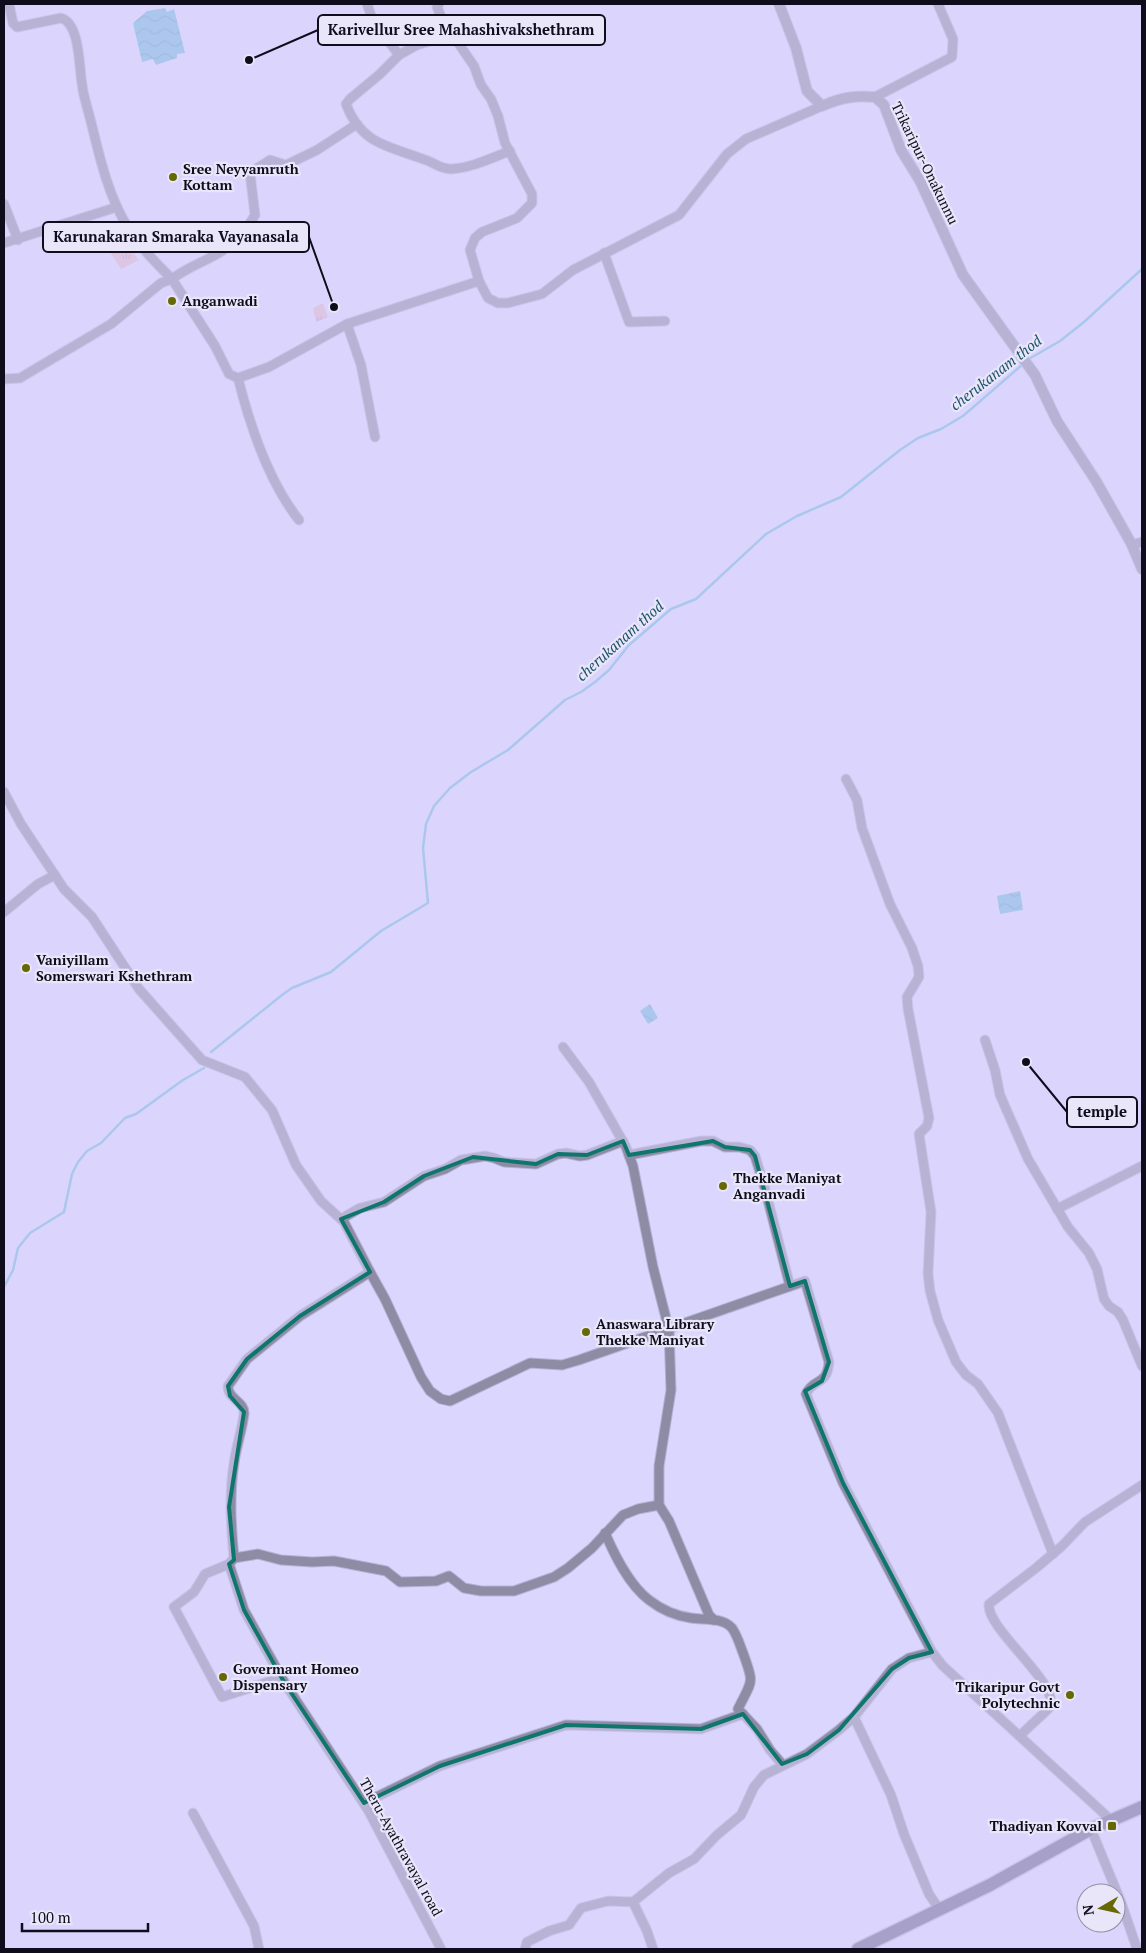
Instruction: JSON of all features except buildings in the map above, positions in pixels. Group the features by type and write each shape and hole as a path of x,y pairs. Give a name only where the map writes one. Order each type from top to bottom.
{"main road":[{"path":"858,1949 990,1885 1091,1829 1142,1806"}],"street":[{"path":"9,4 13,23 17,27 61,18 70,23 99,154 117,207 128,228 172,279 215,346 229,374 238,378 269,367 348,324 479,281"},
{"path":"367,4 373,21 399,55"},
{"path":"439,4 437,6 443,21 474,66 498,116 500,130 532,194 532,203 517,218 482,232 475,238 470,250 479,281 488,298 498,303 508,303 542,294 573,270 679,215 727,154 746,139 822,106 807,91 796,48 779,4"},
{"path":"875,97 952,57 953,39 938,4"},
{"path":"452,34 417,45 399,55 346,104 361,131 379,143 424,159 436,167 451,169 473,165 510,151"},
{"name":"Trikaripur-Onakunnu","path":"822,106 856,95 875,97 884,105 901,150 920,182 963,275 1035,375 1057,421 1096,481 1132,545 1142,568"},
{"path":"4,379 20,378 103,329 161,283 172,279 180,272 210,258 233,244 255,215 250,173 258,166 270,160 286,165 317,150 357,124"},
{"path":"4,204 18,240"},
{"path":"4,243 117,207"},
{"path":"604,253 629,322 665,321"},
{"path":"348,324 361,366 375,437"},
{"path":"238,378 246,409 264,459 285,502 299,520"},
{"path":"1132,545 1142,542"},
{"path":"846,779 857,800 862,828 872,858 890,904 912,948 918,966 919,977 907,997 912,1036 929,1118 927,1126 919,1134 930,1212 931,1240 928,1274 930,1291 938,1320 956,1362 966,1375 978,1384 998,1413 1053,1554"},
{"path":"4,792 21,824 64,889 92,917 138,988 202,1060 245,1077 272,1110 296,1165 321,1201 341,1219 385,1299 421,1376 430,1391 442,1399 450,1401 524,1365 538,1362 562,1365 669,1330 805,1281 830,1362 828,1373 822,1381 809,1388 806,1394 808,1400 843,1483 932,1652 943,1666 1111,1820"},
{"path":"4,912 38,884 55,875"},
{"path":"985,1040 995,1070 1000,1094 1028,1158 1068,1227 1090,1253 1097,1269 1104,1299 1109,1306 1118,1312 1123,1320 1142,1366"},
{"path":"563,1046 589,1082 622,1141 629,1155 642,1204 653,1268 669,1330 671,1390 668,1422 659,1466 659,1505 669,1521 709,1615 714,1620"},
{"path":"341,1219 360,1208 384,1202 424,1176 445,1169 460,1160 485,1156 504,1162 536,1164 558,1154 587,1155 622,1141"},
{"path":"629,1155 701,1141 714,1141 725,1147 739,1147 750,1150 755,1156 766,1193 790,1286"},
{"path":"1057,1209 1142,1166"},
{"path":"231,1561 229,1507 234,1463 244,1412 239,1402 230,1396 227,1391 228,1386 247,1359 300,1316 370,1272"},
{"path":"1020,1736 1031,1723 1049,1710 1052,1701 1040,1678 993,1619 988,1604 1053,1554 1085,1522 1142,1485"},
{"path":"284,1682 271,1681 222,1697 174,1607 194,1592 204,1574 231,1561 258,1554 281,1560 334,1562 386,1571 400,1582 436,1581 449,1576 464,1588 481,1591 514,1591 561,1572 592,1548 623,1515 638,1509 659,1505"},
{"path":"605,1534 627,1575 648,1600 669,1612 692,1619 714,1620 725,1623 732,1628 750,1669 751,1677 750,1688 738,1709 757,1729 770,1750 782,1764"},
{"name":"Theru-Ayathravayal road","path":"231,1561 244,1610 284,1682 364,1804 441,1949"},
{"path":"525,1949 527,1942 549,1930 569,1925 581,1908 608,1901 633,1902 669,1873 694,1859 717,1835 741,1815 754,1787 764,1774 807,1754 839,1730 854,1717 892,1669 908,1658 932,1652"},
{"path":"364,1804 440,1766 566,1725 701,1729 743,1714"},
{"path":"854,1717 891,1795 925,1886 939,1910"},
{"path":"193,1814 254,1926 259,1949"},
{"path":"1091,1829 1121,1902 1137,1949"},
{"path":"633,1902 648,1931 653,1949"}],"highlighted area":[{"path":"623,1141 629,1155 713,1141 725,1147 750,1150 755,1156 790,1286 805,1281 829,1362 822,1381 805,1391 843,1483 932,1652 909,1658 892,1669 839,1730 807,1754 782,1764 743,1714 701,1729 566,1725 440,1766 364,1803 284,1682 244,1610 229,1564 234,1560 229,1507 244,1412 230,1396 228,1386 247,1359 300,1316 370,1272 341,1219 384,1202 424,1176 473,1157 536,1164 558,1154 587,1155"}],"green space":[{"path":"123,240 139,260 121,269 108,249"},
{"path":"323,303 328,317 316,322 313,308"}],"water":[{"path":"165,8 167,12 174,9 185,53 177,54 177,58 156,65 153,59 142,62 133,23 147,11"},
{"path":"1020,891 1023,910 1000,914 997,896"},
{"path":"650,1004 658,1018 648,1024 640,1011"}],"waterway":[{"name":"cherukanam thod","path":"1027,360 1060,341 1084,322 1142,269"},
{"name":"cherukanam thod","path":"211,1052 292,988 331,972 381,931 428,903 423,848 426,824 434,806 450,788 471,772 508,750 565,700 595,682 609,670 629,645 671,609 696,599 766,534 797,516 841,497 918,438 941,429 963,416 1023,364"},
{"name":"cherukanam thod","path":"4,1287 13,1270 18,1248 30,1233 64,1212 72,1174 78,1162 87,1151 101,1143 125,1118 136,1114 183,1080 204,1068"}],"place":[{"name":"Karivellur Sree Mahashivakshethram","path":"249,60"},
{"name":"Sree Neyyamruth Kottam","path":"173,177"},
{"name":"Anganwadi","path":"172,301"},
{"name":"Karunakaran Smaraka Vayanasala","path":"334,307"},
{"name":"Vaniyillam Somerswari Kshethram","path":"26,968"},
{"name":"temple","path":"1026,1062"},
{"name":"Thekke Maniyat Anganvadi","path":"723,1186"},
{"name":"Anaswara Library Thekke Maniyat","path":"586,1332"},
{"name":"Govermant Homeo Dispensary","path":"223,1677"},
{"name":"Trikaripur Govt Polytechnic","path":"1070,1695"},
{"name":"Thadiyan Kovval","path":"1112,1826"}]}
